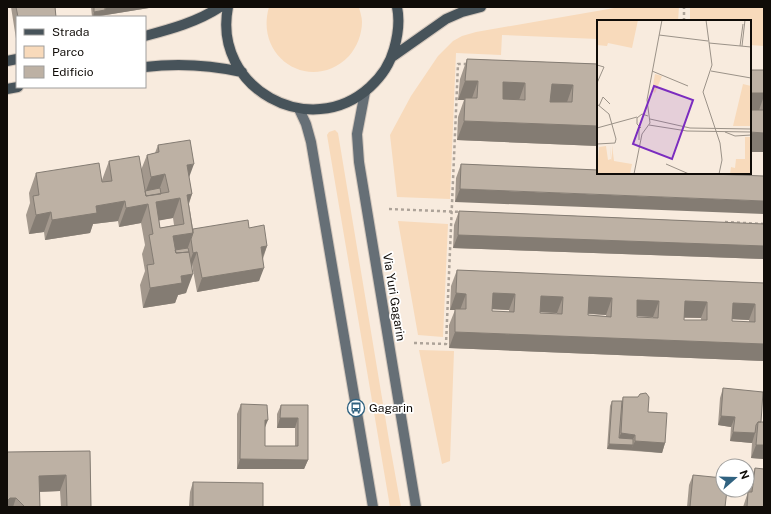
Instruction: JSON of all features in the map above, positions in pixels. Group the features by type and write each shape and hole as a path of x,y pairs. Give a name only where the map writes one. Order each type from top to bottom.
{"main road":[{"path":"146,36 187,23 205,16 220,7"},
{"path":"228,7 228,40 236,62 253,86 264,95 275,101 299,109 317,110 335,107 348,102 365,92 383,73 392,57 398,37 397,7"},
{"path":"392,57 446,19 462,12 482,7"},
{"path":"146,67 176,65 211,67 242,72"},
{"name":"Via Yuri Gagarin","path":"365,92 357,134 359,162 416,507"},
{"path":"299,109 308,129 316,169 373,507"}],"path":[{"path":"684,7 684,20"},
{"path":"414,343 446,344 458,64 472,64"},
{"path":"389,209 467,212"},
{"path":"725,222 764,224"}],"green space":[{"path":"269,7 359,7 362,22 361,31 354,49 349,56 334,67 319,72 303,71 290,65 278,55 270,42 267,26"},
{"path":"620,7 679,7 678,20 597,20 597,39 502,35 501,55 456,53 450,199 397,197 390,135 411,96 438,56 453,41 462,36 476,32"},
{"path":"690,7 764,7 764,46 751,45 751,20 690,20"},
{"path":"335,130 338,133 401,507 390,507 327,135 329,132"},
{"path":"398,221 448,224 443,337 418,335"},
{"path":"419,350 454,351 450,461 442,464"}],"building":[{"path":"16,7 55,7 56,16 18,16"},
{"path":"94,7 105,7 105,10 94,12"},
{"path":"467,59 597,64 597,126 464,121 465,98 477,98 478,81 465,81","holes":["503,82 525,83 525,100 503,99","552,84 573,85 572,102 550,102"]},
{"path":"751,70 764,70 764,93 751,93"},
{"path":"751,110 764,110 764,133 751,132"},
{"path":"190,140 194,164 187,165 192,194 187,195 193,233 173,236 176,253 189,252 193,274 181,276 182,283 150,288 147,265 154,264 149,235 153,234 148,204 126,208 125,201 96,206 97,213 52,220 51,212 36,215 33,196 39,195 36,173 99,163 102,182 112,181 109,161 139,156 146,196 169,192 165,174 151,177 147,155 159,152 158,145","holes":["180,198 184,224 160,228 156,202"]},
{"path":"461,164 597,170 597,174 710,174 764,176 764,201 460,189"},
{"path":"160,188 161,194 146,196 145,191"},
{"path":"459,211 764,224 764,246 458,235"},
{"path":"248,220 249,228 264,225 267,246 261,247 264,268 202,278 197,252 193,253 191,239 193,229"},
{"path":"188,248 189,252 176,253 175,250"},
{"path":"457,270 764,283 764,344 455,332 455,309 466,309 466,294 456,293","holes":["493,293 515,294 514,312 492,311","541,296 563,297 562,314 540,313","589,297 612,298 611,317 588,315","637,300 659,301 658,318 637,317","685,301 707,302 707,320 684,320","733,303 755,304 755,322 732,321"]},
{"path":"723,388 763,392 761,422 758,422 756,425 755,433 733,432 735,417 721,416"},
{"path":"646,393 649,397 648,412 667,413 665,443 635,441 635,435 621,433 623,397 638,397 640,394"},
{"path":"612,401 622,401 619,438 633,439 633,445 609,444"},
{"path":"241,404 267,405 268,420 265,420 265,446 298,446 298,418 280,418 281,405 308,405 308,460 240,459"},
{"path":"758,422 764,422 764,445 756,445"},
{"path":"90,451 91,507 67,507 66,475 39,476 40,507 24,507 16,498 10,498 7,501 7,452"},
{"path":"755,468 764,469 764,507 747,507 748,498 755,498"},
{"path":"693,475 715,477 715,498 726,498 725,507 690,507"},
{"path":"193,482 263,483 263,507 193,507"}],"place":[{"name":"Gagarin","path":"356,408"}]}
